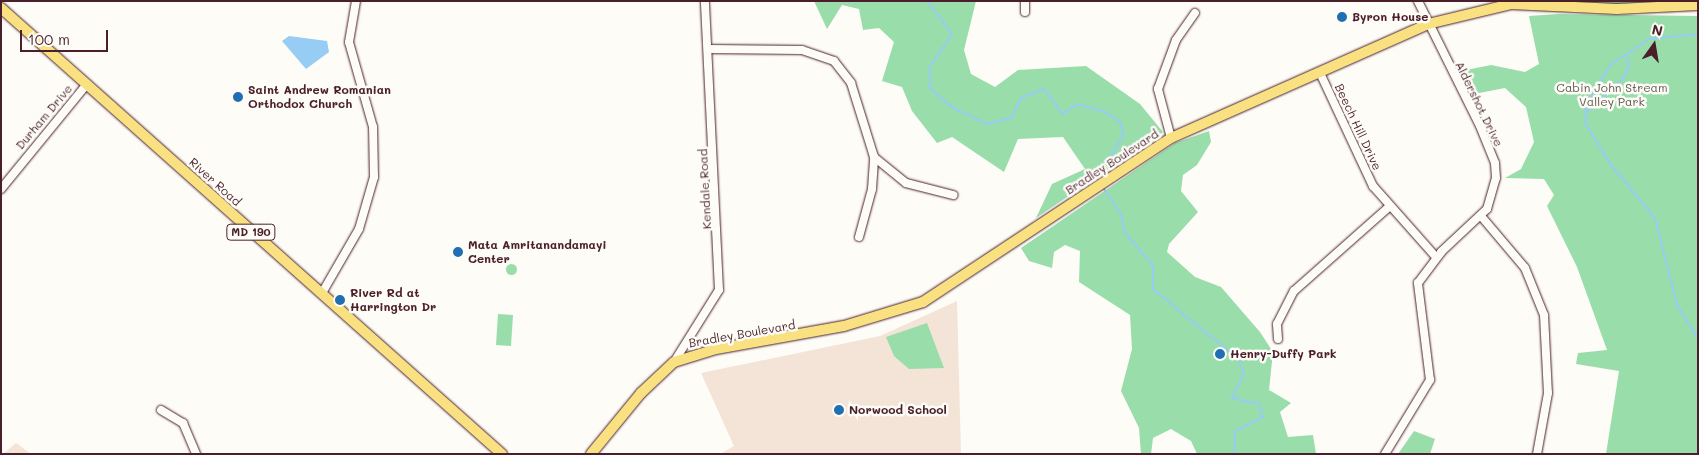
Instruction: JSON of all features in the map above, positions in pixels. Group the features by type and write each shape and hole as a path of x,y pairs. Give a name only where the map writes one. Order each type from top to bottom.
{"main road":[{"name":"Bradley Boulevard","path":"591,454 641,392 674,362 716,349 844,326 923,302 1171,138 1428,24 1511,4 1617,9 1698,5"},
{"name":"River Road","path":"1,8 502,454"}],"street":[{"path":"322,293 359,229 374,177 373,127 349,42 356,1"},
{"name":"Kendale Road","path":"674,362 719,290 709,49 705,1"},
{"path":"1025,12 1026,1"},
{"name":"Aldershot Drive","path":"1385,454 1430,380 1430,356 1417,291 1436,257 1481,216 1494,192 1495,163 1418,1"},
{"path":"1171,138 1158,89 1180,31 1194,13"},
{"path":"709,49 802,50 834,61 851,83 874,157 872,189 859,237"},
{"name":"Beech Hill Drive","path":"1320,73 1364,171 1389,207 1436,257"},
{"name":"Durham Drive","path":"1,189 86,84"},
{"path":"874,157 906,183 952,195"},
{"path":"1278,339 1277,324 1294,291 1389,207"},
{"path":"1481,216 1524,268 1544,315 1548,393 1537,454"},
{"path":"162,410 183,423 196,454"}],"shaded area":[{"name":"Norwood School","path":"957,301 961,454 720,454 734,446 701,373 880,336"},
{"path":"16,443 31,454 3,454"}],"green space":[{"path":"814,1 976,1 964,50 971,74 995,87 1018,70 1086,66 1140,104 1163,132 1036,218 1052,184 1085,169 1063,137 1018,139 1004,172 952,137 937,143 912,111 902,87 882,81 894,42 879,28 863,30 859,9 842,5 827,29"},
{"path":"1552,1 1698,1 1645,9"},
{"name":"Cabin John Stream Valley Park","path":"1558,14 1698,16 1698,454 1606,454 1619,371 1576,364 1578,353 1607,350 1577,267 1547,206 1554,195 1544,179 1505,178 1521,169 1534,142 1526,107 1505,88 1469,95 1456,72 1491,65 1525,72 1539,64 1529,16"},
{"path":"1209,131 1211,142 1197,165 1183,175 1181,191 1198,212 1169,244 1167,252 1195,277 1221,287 1260,332 1273,352 1269,390 1291,403 1280,412 1288,437 1313,435 1316,454 1197,454 1191,441 1171,429 1153,438 1151,454 1141,454 1139,428 1121,391 1132,349 1130,315 1079,282 1080,251 1065,245 1054,252 1052,268 1029,261 1021,248 1175,143"},
{"path":"511,263 517,269 511,275 505,269"},
{"path":"498,314 513,315 511,346 496,345"},
{"path":"927,323 944,368 909,369 894,356 886,337"},
{"path":"1414,431 1435,439 1430,454 1398,454"}],"water":[{"path":"289,36 327,41 329,52 306,69 282,41"}],"waterway":[{"path":"927,1 952,34 930,67 930,88 950,106 987,124 1011,118 1021,98 1044,89 1063,114 1077,104 1105,112 1120,122 1124,134 1099,177"},
{"path":"1698,34 1649,39 1610,65 1586,106 1585,123 1611,165 1655,218 1677,305 1698,338"},
{"path":"1587,112 1621,81 1629,67 1628,57"},
{"path":"1104,189 1122,216 1124,232 1153,265 1153,289 1239,360 1244,374 1232,398 1259,404 1263,417 1235,431 1234,454"}],"place":[{"name":"Byron House","path":"1342,17"},
{"name":"Saint Andrew Romanian Orthodox Church","path":"238,97"},
{"name":"Mata Amritanandamayi Center","path":"458,252"},
{"name":"River Rd at Harrington Dr","path":"340,300"},
{"name":"Henry-Duffy Park","path":"1220,354"},
{"name":"Norwood School","path":"839,410"}]}
